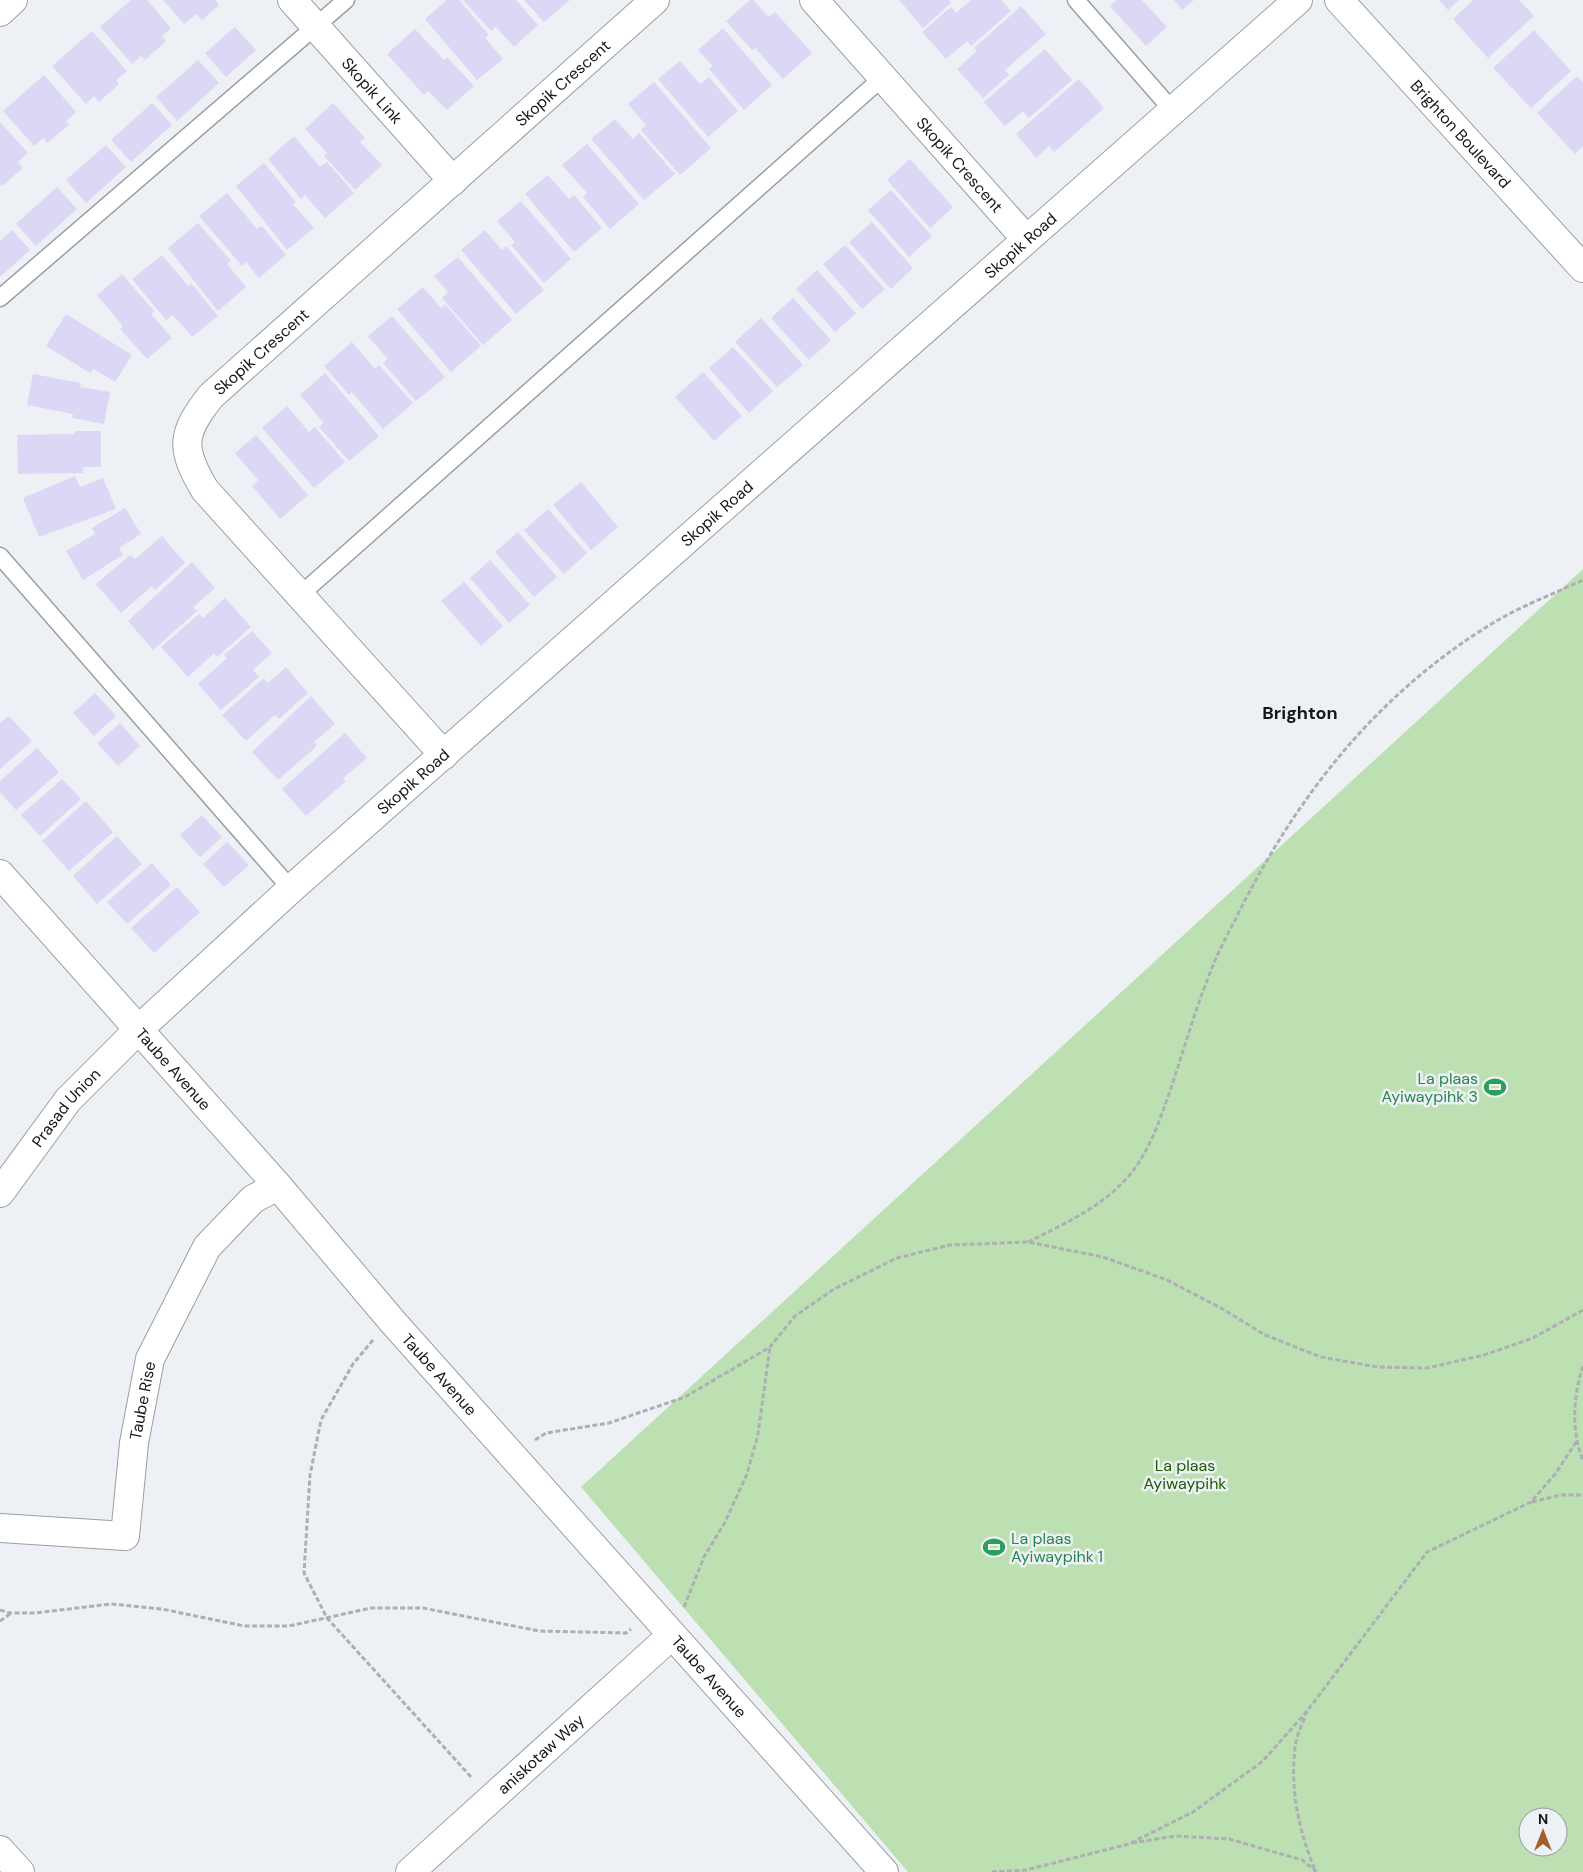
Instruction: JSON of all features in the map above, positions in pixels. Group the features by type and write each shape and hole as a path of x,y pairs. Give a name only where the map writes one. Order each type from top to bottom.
{"street":[{"path":"0,12 13,0"},
{"name":"Skopik Link","path":"292,0 454,181"},
{"name":"Skopik Crescent","path":"444,755 205,490 193,470 187,450 188,430 211,396 454,181 654,0"},
{"name":"Skopik Crescent","path":"814,0 1026,239"},
{"name":"Skopik Road","path":"139,1029 291,889 1298,0"},
{"name":"Brighton Boulevard","path":"1339,0 1583,268"},
{"name":"Taube Avenue","path":"0,874 278,1186 392,1321 884,1872"},
{"name":"Prasad Union","path":"0,1194 68,1100 139,1029"},
{"name":"Taube Rise","path":"0,1528 125,1536 134,1443 150,1359 207,1247 254,1199 278,1186"},
{"name":"aniskotaw Way","path":"410,1872 672,1636"},
{"path":"0,1850 20,1872"}],"lane":[{"path":"0,298 346,0"},
{"path":"1076,0 1173,111"},
{"path":"299,596 882,78"},
{"path":"0,556 291,889"}],"path":[{"path":"1028,1242 1071,1221 1086,1211 1109,1195 1135,1168 1160,1122 1214,962 1264,862 1310,791 1346,747 1394,697 1441,659 1494,622 1583,580"},
{"path":"533,1441 546,1433 609,1423 685,1397 770,1347 795,1316 834,1289 896,1258 950,1245 1028,1242 1103,1257 1167,1280 1221,1308 1265,1335 1321,1357 1378,1367 1427,1368 1484,1355 1533,1338 1583,1310"},
{"path":"375,1337 353,1364 321,1420 310,1475 304,1573 327,1618 473,1780"},
{"path":"0,1610 10,1613 45,1612 110,1604 162,1609 244,1626 288,1626 371,1608 423,1608 539,1631 626,1633 672,1596 683,1609 704,1557 725,1522 747,1474 758,1434 770,1347"},
{"path":"1583,1366 1576,1388 1576,1442 1583,1461"},
{"path":"1531,1502 1556,1473 1576,1442"},
{"path":"1129,1844 1192,1812 1263,1760 1308,1710 1427,1552 1531,1502 1561,1496 1583,1496"},
{"path":"0,1621 10,1613"},
{"path":"1308,1710 1295,1747 1294,1796 1302,1836 1316,1871"},
{"path":"992,1872 1026,1870 1129,1844 1175,1836 1229,1839 1302,1860 1316,1871"}],"green space":[{"name":"La plaas Ayiwaypihk","path":"1583,569 1583,1872 908,1872 581,1487"}],"building":[{"path":"131,0 147,0 171,28 162,36 166,41 145,60 141,56 132,64 100,27"},
{"path":"163,0 215,0 219,5 202,20 196,14 184,24"},
{"path":"447,0 459,0 489,35 485,38 503,59 477,80 425,19"},
{"path":"463,0 516,0 538,25 514,47 496,27 491,31"},
{"path":"524,0 570,0 544,22"},
{"path":"750,0 753,0 769,17 775,12 812,53 783,79 755,48 752,50 726,21"},
{"path":"899,0 949,0 951,3 923,28"},
{"path":"971,0 1001,0 1011,11 971,46 967,41 946,59 922,32 951,7 956,13"},
{"path":"1117,0 1142,0 1167,27 1146,46 1110,6"},
{"path":"1174,0 1194,0 1182,10"},
{"path":"1439,0 1459,0 1448,10"},
{"path":"1473,0 1519,0 1534,16 1488,58 1453,19"},
{"path":"1021,6 1046,34 1005,70 1009,75 983,98 957,69 977,51 974,48"},
{"path":"235,27 256,50 226,77 205,53"},
{"path":"723,28 772,85 744,110 709,69 713,66 698,50"},
{"path":"415,29 444,60 447,57 474,86 447,110 428,91 424,95 387,54"},
{"path":"1534,30 1571,71 1531,108 1493,68"},
{"path":"92,31 127,71 116,80 119,84 99,102 94,96 86,104 52,66"},
{"path":"1045,49 1072,80 1029,118 1023,111 1005,126 984,102"},
{"path":"198,60 219,83 177,121 156,97"},
{"path":"680,61 700,84 709,77 738,111 708,137 658,79"},
{"path":"44,75 76,112 66,121 69,125 47,143 43,138 34,146 3,111"},
{"path":"1577,76 1583,82 1583,146 1575,154 1537,113"},
{"path":"1079,79 1104,108 1054,152 1049,146 1036,158 1016,134"},
{"path":"654,82 711,148 680,175 641,130 646,125 628,104"},
{"path":"152,103 172,125 131,162 111,140"},
{"path":"333,103 365,138 360,142 382,165 355,190 324,156 327,153 305,129"},
{"path":"615,119 633,139 639,133 675,174 644,200 591,139"},
{"path":"0,122 28,153 18,162 23,168 2,186 0,183"},
{"path":"294,136 320,167 327,162 354,193 325,218 305,195 301,199 268,159"},
{"path":"587,144 639,204 610,229 583,197 587,193 562,165"},
{"path":"106,145 126,167 86,203 66,180"},
{"path":"910,159 953,207 930,228 887,180"},
{"path":"264,163 296,202 293,204 314,228 287,250 236,186"},
{"path":"548,175 569,199 574,195 602,228 574,252 525,194"},
{"path":"57,187 77,209 36,246 16,224"},
{"path":"891,190 932,236 909,257 868,210"},
{"path":"227,193 257,229 262,226 286,255 259,278 246,262 242,266 199,216"},
{"path":"521,201 571,259 544,283 511,245 515,242 497,221"},
{"path":"872,222 913,268 891,289 849,242"},
{"path":"198,223 231,261 227,264 246,287 218,311 168,248"},
{"path":"12,230 30,250 0,277 0,241"},
{"path":"485,230 502,250 506,246 544,290 516,314 461,250"},
{"path":"845,245 885,289 862,309 823,264"},
{"path":"162,255 188,286 191,283 218,316 192,337 173,315 166,320 132,279"},
{"path":"458,257 512,320 483,345 442,298 448,292 434,276"},
{"path":"817,270 856,313 835,332 796,289"},
{"path":"122,274 154,311 151,314 172,338 147,359 120,329 123,326 97,295"},
{"path":"423,287 441,308 445,304 481,346 451,372 397,309"},
{"path":"793,298 831,340 809,360 771,318"},
{"path":"66,314 132,355 115,382 94,369 90,373 46,346"},
{"path":"392,316 445,377 416,401 383,363 388,359 368,336"},
{"path":"761,318 803,365 777,387 735,342"},
{"path":"352,342 375,369 379,365 413,403 383,429 352,392 349,395 324,366"},
{"path":"733,347 773,391 749,413 709,368"},
{"path":"703,372 742,416 714,441 675,397"},
{"path":"325,373 379,436 349,461 319,427 324,423 300,395"},
{"path":"33,374 81,383 80,387 110,392 104,424 72,418 73,414 27,405"},
{"path":"287,406 309,432 315,427 345,462 314,488 262,428"},
{"path":"75,431 101,431 101,467 83,467 83,473 18,474 17,435 75,434"},
{"path":"256,435 308,495 280,519 252,486 258,480 235,453"},
{"path":"75,476 80,487 103,478 116,509 39,537 23,498"},
{"path":"581,482 618,527 591,550 553,505"},
{"path":"125,508 141,534 119,548 123,555 83,580 66,551 95,534 92,528"},
{"path":"548,509 587,553 564,574 524,530"},
{"path":"518,532 557,577 534,597 495,552"},
{"path":"162,536 185,563 155,590 152,586 121,613 96,584 130,555 135,559"},
{"path":"490,560 530,605 509,623 470,578"},
{"path":"192,562 215,588 193,607 197,611 153,650 128,621"},
{"path":"464,582 503,626 481,646 441,601"},
{"path":"225,598 251,627 217,657 214,653 188,677 161,647 199,614 203,618"},
{"path":"252,631 272,653 253,670 259,677 221,710 198,684 227,658 224,655"},
{"path":"286,667 308,693 279,719 275,715 246,741 222,715 264,678 268,683"},
{"path":"95,693 116,716 94,736 73,713"},
{"path":"311,696 335,724 314,742 317,746 278,780 252,752"},
{"path":"9,716 32,741 0,769 0,723"},
{"path":"120,723 140,746 118,766 97,743"},
{"path":"345,733 367,758 343,778 346,781 306,816 282,789"},
{"path":"37,748 59,772 16,810 0,792 0,781"},
{"path":"62,779 81,799 40,836 21,815"},
{"path":"86,801 113,832 69,871 42,841"},
{"path":"202,815 222,837 200,857 180,835"},
{"path":"117,836 142,864 97,904 73,876"},
{"path":"227,842 249,865 224,887 203,864"},
{"path":"152,863 171,885 127,924 107,902"},
{"path":"177,887 200,912 154,953 131,928"}],"place":[{"name":"La plaas Ayiwaypihk 3","path":"1495,1087"},
{"name":"La plaas Ayiwaypihk 1","path":"994,1547"}],"district":[{"name":"Brighton","path":"1300,713"}]}
